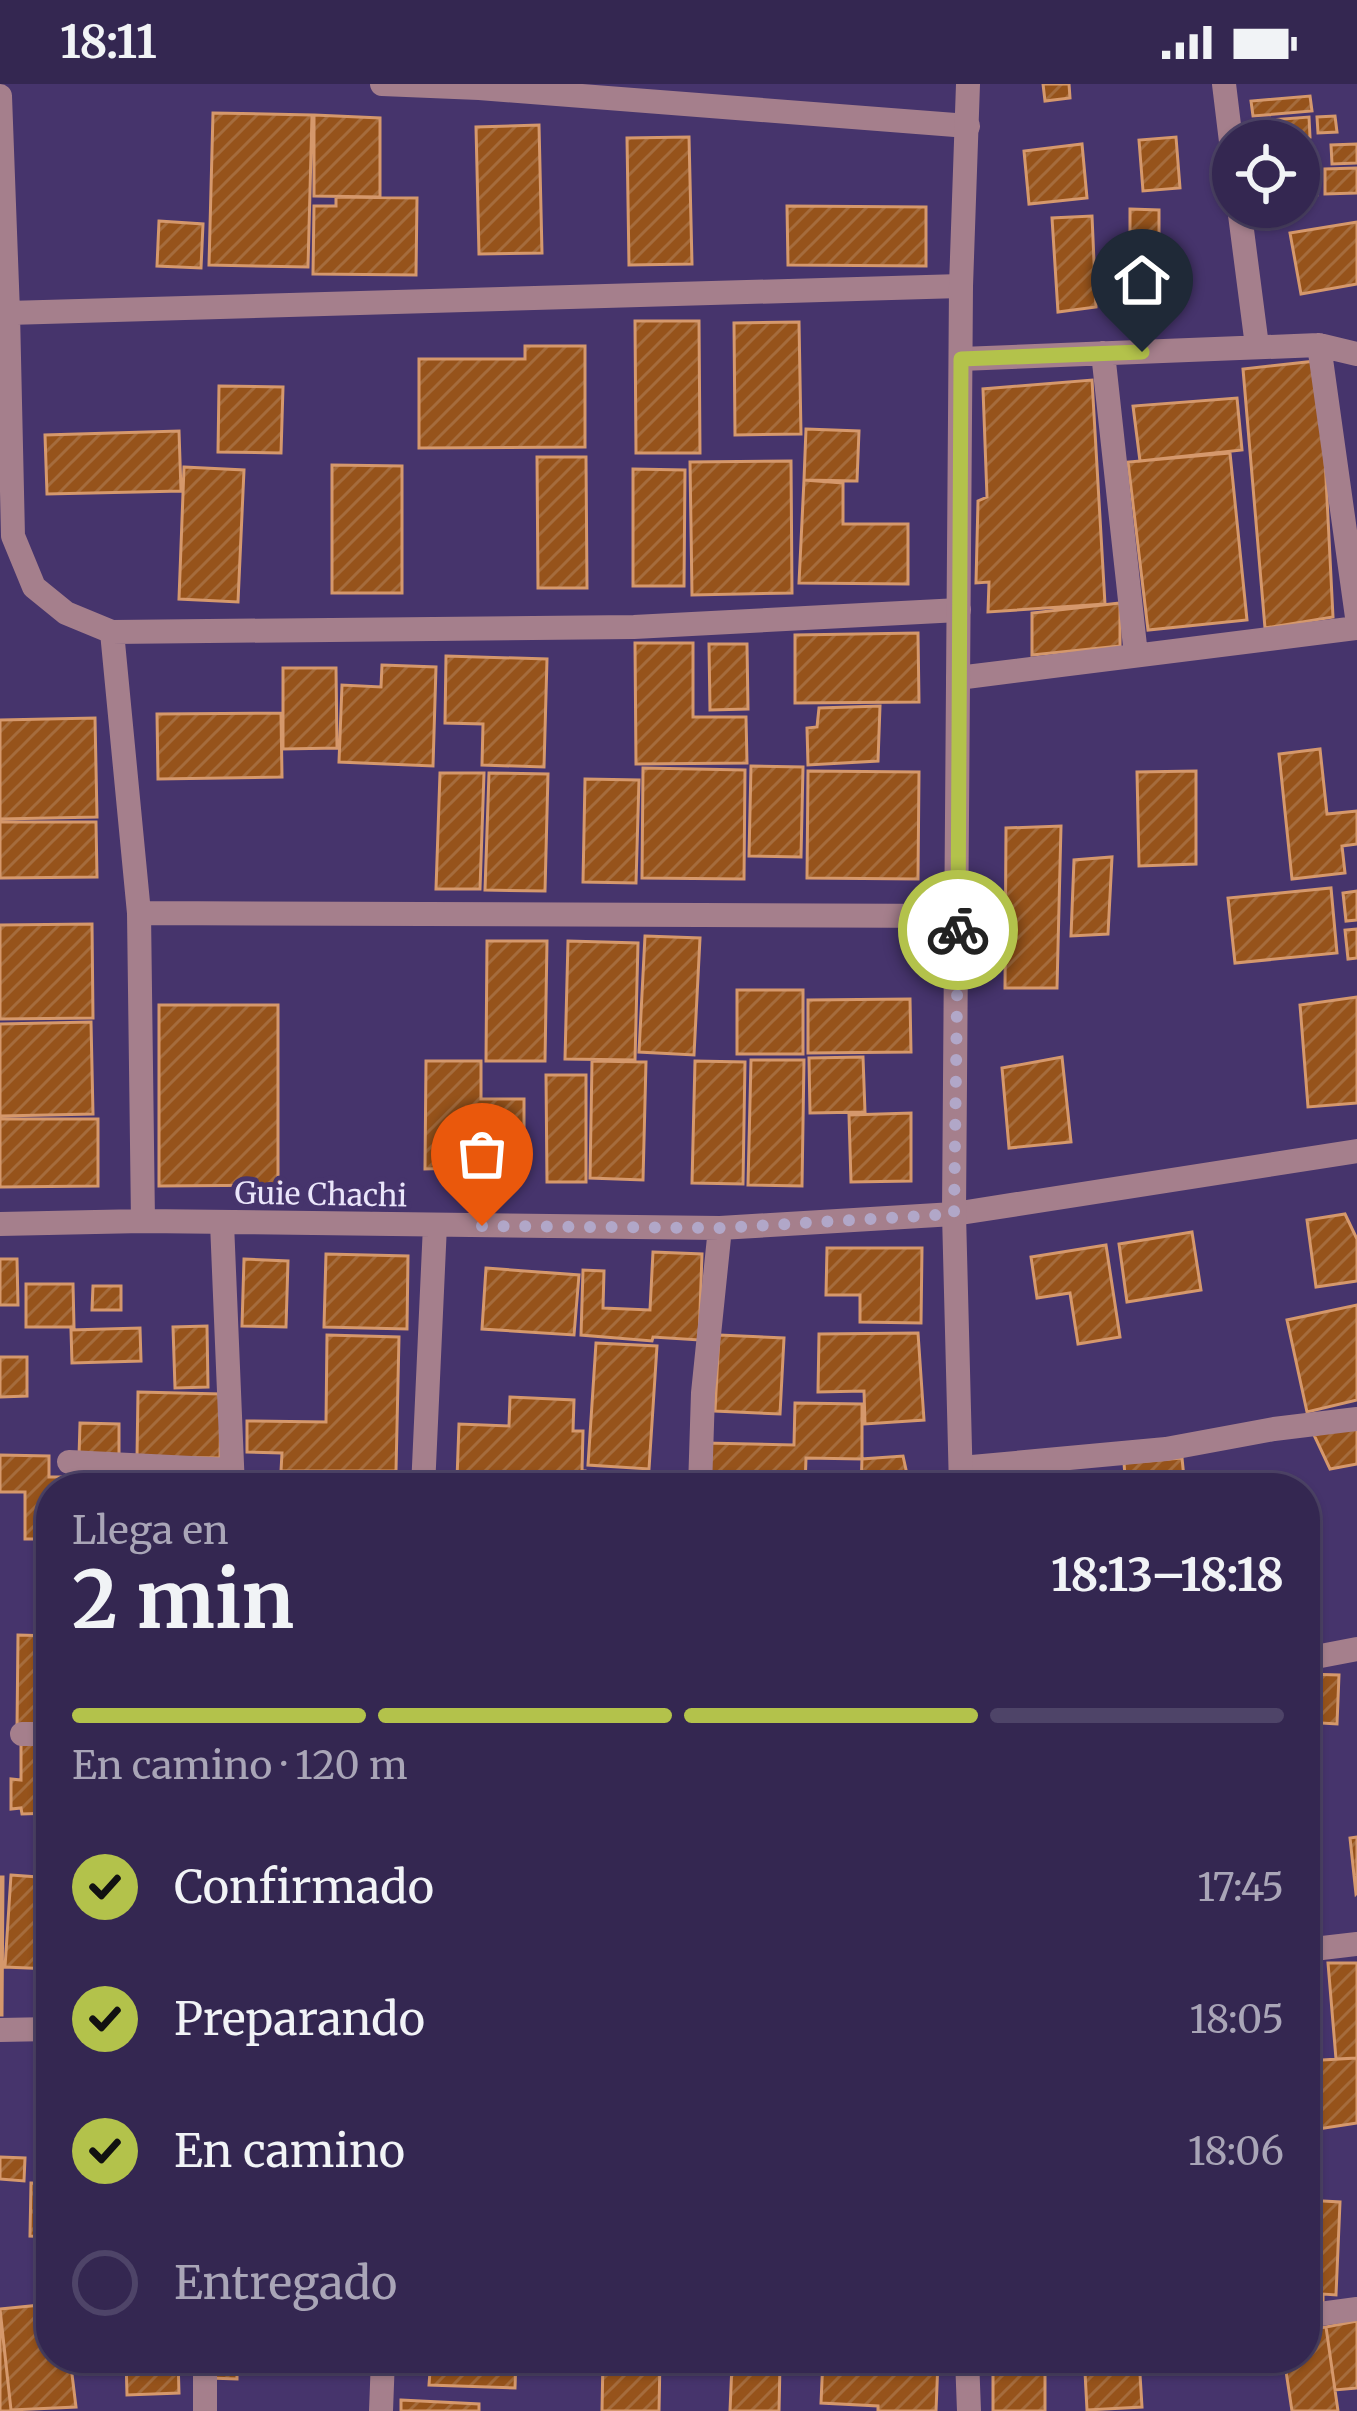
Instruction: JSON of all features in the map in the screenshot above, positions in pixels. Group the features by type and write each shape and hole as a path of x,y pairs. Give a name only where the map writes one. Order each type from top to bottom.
{"street":[{"path":"382,84 479,86 968,126"},
{"path":"961,1473 954,1214 961,286 968,84"},
{"path":"1224,84 1228,120"},
{"path":"0,96 13,536 34,587 66,613 112,632 634,627 959,610"},
{"path":"1242,228 1257,346"},
{"path":"8,313 961,286"},
{"path":"961,359 1319,345 1357,354"},
{"path":"1319,345 1357,616"},
{"path":"1103,353 1136,655"},
{"path":"958,678 1357,628"},
{"path":"112,632 139,913 142,1221"},
{"path":"139,913 958,916"},
{"name":"Guie Chachi","path":"0,1224 142,1221 720,1228 954,1214 1356,1152"},
{"path":"221,1223 232,1473"},
{"path":"424,1473 435,1225"},
{"path":"700,1473 703,1393 720,1228"},
{"path":"996,1473 1357,1419"},
{"path":"69,1462 174,1473"},
{"path":"1320,1655 1357,1649"},
{"path":"22,1734 36,1734"},
{"path":"1320,1948 1357,1943"},
{"path":"0,2030 36,2029"},
{"path":"1320,2314 1357,2309"},
{"path":"205,2411 206,2373"},
{"path":"381,2411 382,2373"},
{"path":"968,2411 972,2373"}],"building":[{"path":"1043,84 1069,84 1070,98 1045,101"},
{"path":"1310,96 1312,111 1253,116 1251,101"},
{"path":"213,113 312,115 308,267 209,265"},
{"path":"314,115 380,118 380,197 314,196"},
{"path":"1335,116 1337,132 1320,133 1317,117"},
{"path":"539,125 542,253 479,254 476,127"},
{"path":"689,137 692,264 629,265 627,138"},
{"path":"1176,137 1180,188 1143,191 1139,140"},
{"path":"1082,144 1087,198 1029,204 1024,151"},
{"path":"1357,144 1357,163 1332,164 1331,145"},
{"path":"1357,168 1357,193 1325,194 1325,169"},
{"path":"336,197 417,198 416,275 313,274 314,206 336,206"},
{"path":"787,206 926,207 926,266 788,265"},
{"path":"1130,209 1159,210 1159,233 1130,233"},
{"path":"1092,216 1096,307 1058,312 1052,218"},
{"path":"159,221 203,224 201,268 157,266"},
{"path":"1357,222 1357,284 1301,294 1290,233"},
{"path":"635,321 699,321 700,453 636,453"},
{"path":"799,322 801,434 735,435 734,323"},
{"path":"525,346 585,346 585,447 419,448 419,359 525,359"},
{"path":"1316,361 1333,617 1265,628 1243,369"},
{"path":"1092,380 1105,604 988,612 989,582 976,583 978,501 987,497 983,389"},
{"path":"219,386 283,387 281,453 218,452"},
{"path":"1237,398 1242,450 1140,461 1133,406"},
{"path":"806,429 859,431 857,481 804,480"},
{"path":"179,431 181,491 47,494 45,435"},
{"path":"1230,453 1247,620 1148,630 1128,462"},
{"path":"537,457 586,457 587,588 538,588"},
{"path":"791,461 792,593 692,595 690,462"},
{"path":"332,465 402,466 402,593 332,593"},
{"path":"184,467 244,470 238,602 179,599"},
{"path":"633,469 685,470 684,586 633,586"},
{"path":"804,480 843,483 843,524 908,524 908,584 799,583"},
{"path":"1120,603 1120,646 1032,655 1032,613"},
{"path":"918,633 919,702 795,703 795,635"},
{"path":"635,643 693,643 693,717 746,717 747,763 636,764"},
{"path":"709,644 747,644 748,709 710,710"},
{"path":"446,656 547,659 544,767 482,765 483,724 445,723"},
{"path":"382,665 436,667 433,766 339,762 342,685 381,687"},
{"path":"283,668 336,668 337,748 283,749"},
{"path":"880,706 878,761 808,765 807,728 817,727 819,708"},
{"path":"281,713 282,777 158,779 157,714"},
{"path":"95,718 97,817 0,819 0,720"},
{"path":"1320,749 1327,814 1357,811 1357,844 1342,846 1345,873 1292,879 1279,754"},
{"path":"751,766 803,767 801,857 749,856"},
{"path":"643,768 745,770 744,879 642,878"},
{"path":"808,771 919,772 918,879 807,878"},
{"path":"1196,771 1196,864 1139,866 1137,772"},
{"path":"440,773 484,773 480,889 436,889"},
{"path":"489,773 548,774 545,891 485,890"},
{"path":"585,779 639,780 636,883 583,882"},
{"path":"0,822 96,822 97,877 0,878"},
{"path":"1061,826 1057,988 1005,988 1006,828"},
{"path":"1112,857 1108,934 1071,936 1074,860"},
{"path":"1331,888 1337,953 1235,963 1228,898"},
{"path":"1357,891 1357,920 1346,921 1343,893"},
{"path":"92,924 93,1018 0,1019 0,925"},
{"path":"1357,929 1357,958 1348,959 1345,930"},
{"path":"645,936 700,938 694,1055 639,1052"},
{"path":"487,941 547,941 545,1061 486,1061"},
{"path":"568,941 638,943 635,1060 565,1059"},
{"path":"737,990 803,990 803,1054 737,1054"},
{"path":"1357,997 1357,1103 1308,1107 1300,1005"},
{"path":"910,999 911,1052 808,1053 808,1000"},
{"path":"159,1005 278,1005 278,1185 159,1186"},
{"path":"91,1022 93,1114 0,1116 0,1024"},
{"path":"863,1057 865,1112 810,1113 809,1058"},
{"path":"1062,1057 1071,1142 1009,1148 1002,1068"},
{"path":"751,1060 804,1060 802,1186 748,1185"},
{"path":"426,1061 481,1061 481,1099 524,1099 524,1166 425,1169"},
{"path":"592,1061 646,1062 643,1180 590,1178"},
{"path":"695,1061 745,1062 743,1184 692,1183"},
{"path":"546,1075 586,1075 586,1182 547,1182"},
{"path":"911,1113 911,1181 851,1182 849,1115"},
{"path":"0,1119 98,1119 98,1186 0,1187"},
{"path":"1345,1214 1357,1239 1357,1281 1316,1287 1307,1220"},
{"path":"1192,1232 1201,1290 1127,1302 1119,1244"},
{"path":"1106,1245 1120,1337 1078,1344 1070,1293 1037,1298 1031,1257"},
{"path":"827,1248 922,1248 921,1323 860,1322 860,1295 826,1295"},
{"path":"653,1252 702,1254 699,1340 581,1335 583,1270 604,1271 603,1308 650,1310"},
{"path":"326,1254 408,1256 407,1329 324,1327"},
{"path":"0,1259 17,1259 18,1305 0,1305"},
{"path":"244,1259 288,1261 286,1327 242,1326"},
{"path":"486,1268 579,1275 574,1335 482,1329"},
{"path":"26,1284 73,1284 74,1327 26,1327"},
{"path":"93,1286 121,1286 121,1310 92,1310"},
{"path":"1357,1305 1357,1400 1307,1412 1287,1320"},
{"path":"207,1326 208,1387 175,1388 173,1327"},
{"path":"140,1328 141,1361 72,1363 71,1330"},
{"path":"918,1333 924,1420 865,1424 864,1391 818,1392 819,1334"},
{"path":"327,1335 399,1337 396,1471 281,1471 282,1453 247,1452 247,1421 326,1422"},
{"path":"719,1335 784,1338 780,1414 715,1411"},
{"path":"596,1343 657,1346 649,1469 588,1465"},
{"path":"0,1357 27,1357 27,1396 0,1397"},
{"path":"138,1392 221,1394 220,1458 137,1457"},
{"path":"510,1397 574,1400 573,1431 583,1431 585,1473 457,1473 459,1424 509,1426"},
{"path":"795,1403 862,1404 862,1459 806,1458 806,1473 704,1473 705,1443 794,1445"},
{"path":"80,1423 119,1424 119,1458 79,1457"},
{"path":"1357,1424 1357,1464 1330,1469 1314,1435"},
{"path":"0,1455 49,1456 49,1473 36,1473 36,1539 25,1539 25,1492 0,1492"},
{"path":"903,1456 907,1473 862,1473 862,1459"},
{"path":"1182,1458 1184,1473 1125,1473 1124,1463"},
{"path":"18,1635 36,1636 36,1729 17,1729"},
{"path":"1320,1674 1339,1675 1337,1724 1320,1723"},
{"path":"21,1738 36,1738 36,1814 11,1809 11,1779 21,1780"},
{"path":"1357,1837 1357,1893 1356,1894 1350,1838"},
{"path":"11,1875 36,1877 36,1968 5,1967"},
{"path":"3,1877 2,2015 0,2015"},
{"path":"1328,1963 1357,1963 1357,2058 1336,2059"},
{"path":"1357,2058 1357,2123 1320,2129 1320,2060"},
{"path":"0,2157 25,2158 24,2181 0,2179"},
{"path":"31,2183 36,2183 36,2236 30,2236"},
{"path":"1320,2201 1340,2202 1336,2295 1323,2294 1323,2302"},
{"path":"36,2305 36,2373 72,2373 76,2407 11,2410 0,2309"},
{"path":"0,2310 11,2410 11,2411 0,2411"},
{"path":"1357,2321 1357,2388 1335,2390 1326,2327"},
{"path":"1326,2327 1338,2411 1292,2411 1286,2373 1320,2373 1320,2328"},
{"path":"126,2373 178,2373 179,2393 127,2395"},
{"path":"210,2373 237,2373 237,2379 210,2378"},
{"path":"430,2373 516,2373 515,2388 429,2385"},
{"path":"603,2373 660,2373 659,2411 602,2411"},
{"path":"732,2373 780,2373 779,2411 730,2411"},
{"path":"822,2373 938,2373 936,2411 878,2411 878,2406 821,2403"},
{"path":"993,2373 1045,2373 1045,2411 993,2411"},
{"path":"1085,2373 1140,2373 1142,2407 1087,2410"},
{"path":"401,2400 479,2404 479,2411 401,2411"}],"way so far":[{"path":"482,1226 720,1228 954,1214 958,930"}],"route":[{"path":"958,930 961,359 1142,352"}]}
